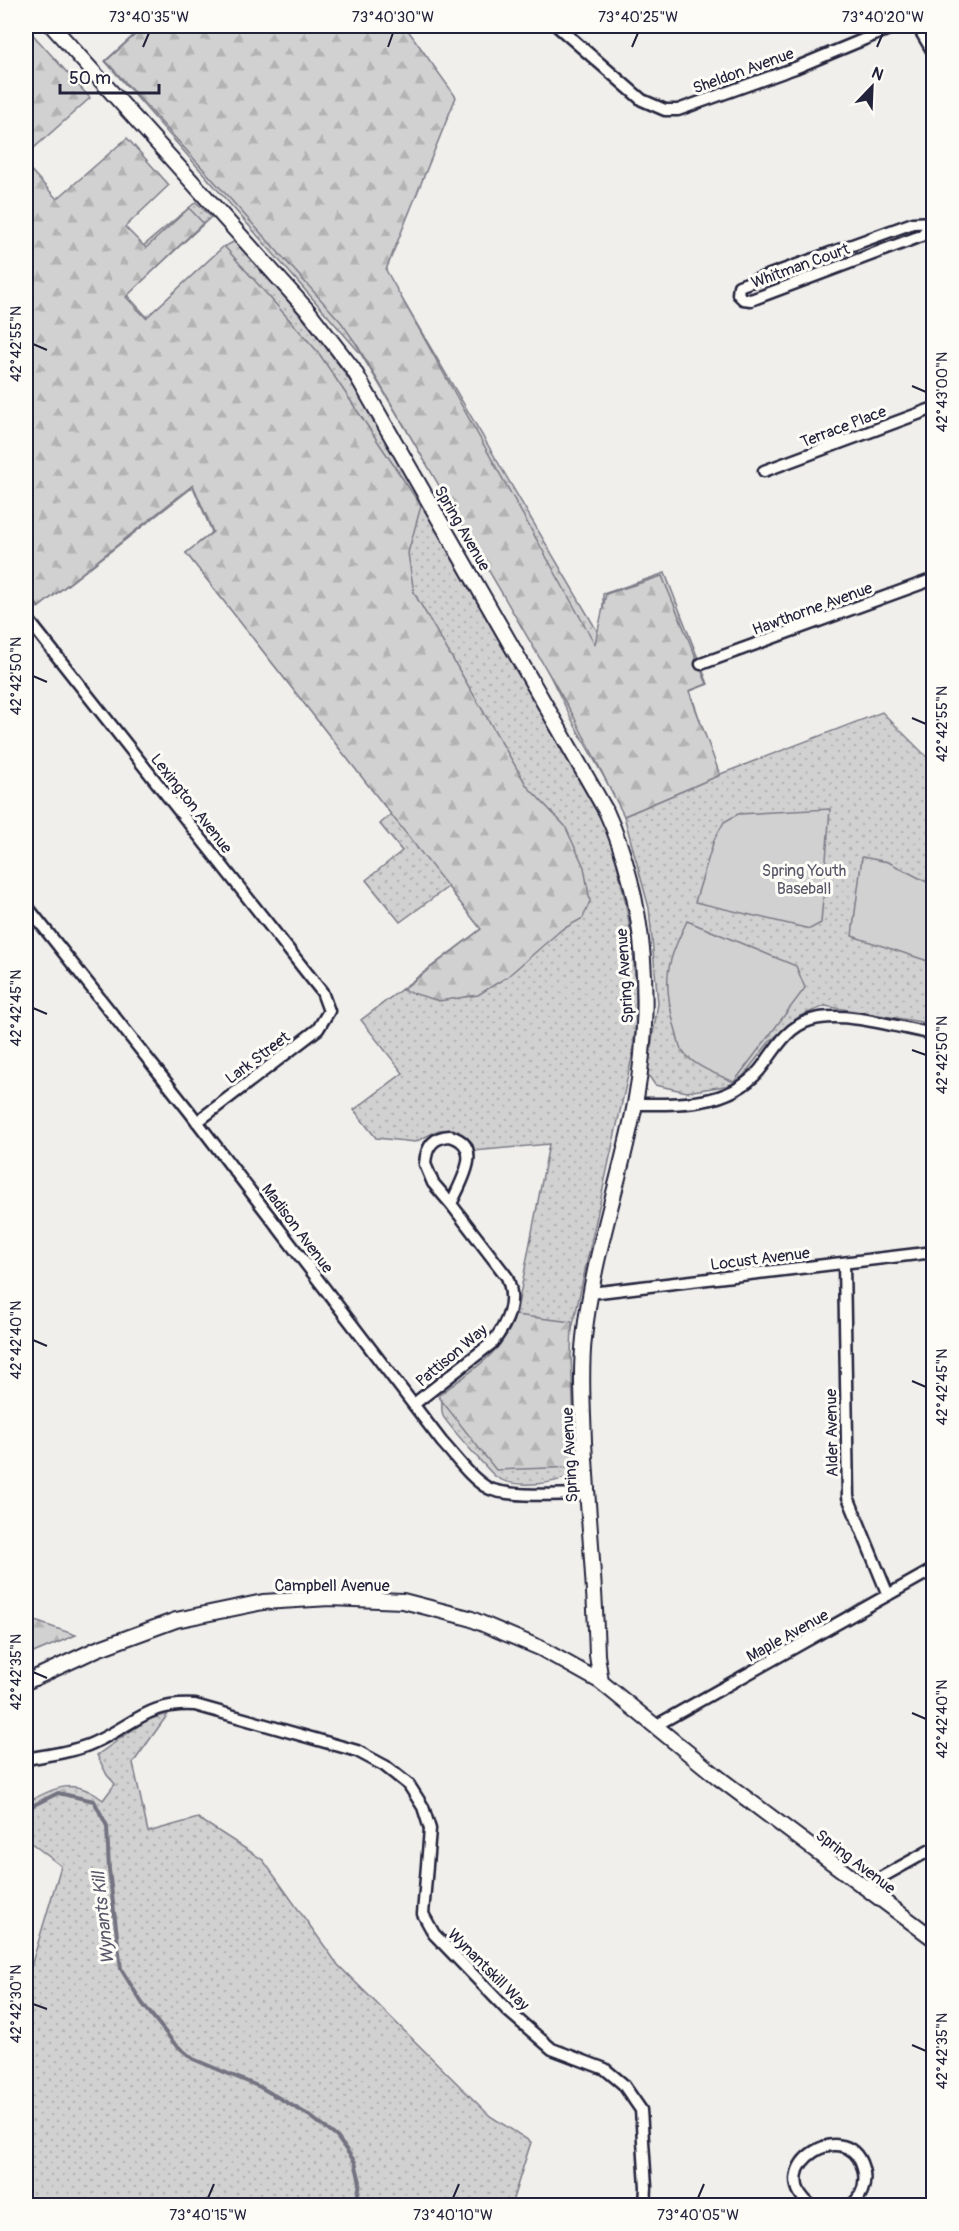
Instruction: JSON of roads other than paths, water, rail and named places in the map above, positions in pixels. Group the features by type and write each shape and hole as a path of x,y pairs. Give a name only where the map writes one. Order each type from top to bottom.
{"main road":[{"path":"921,26 933,48"}],"street":[{"name":"Spring Avenue","path":"52,26 309,312 353,369 606,811 628,868 644,965 646,1015 635,1104 591,1293 584,1338 581,1382 597,1662 601,1682 719,1778 933,1939"},
{"name":"Sheldon Avenue","path":"557,26 642,100 665,110 678,110 795,68 896,26"},
{"name":"Whitman Court","path":"933,222 921,236 751,300 743,299 738,294 739,286 913,223 933,222"},
{"name":"Terrace Place","path":"764,471 933,408"},
{"name":"Hawthorne Avenue","path":"701,664 933,579"},
{"name":"Lexington Avenue","path":"26,617 322,992 329,1011"},
{"name":"Madison Avenue","path":"26,905 459,1461 490,1489 505,1493 587,1494"},
{"name":"Lark Street","path":"197,1122 318,1029 329,1011"},
{"path":"635,1104 685,1104 723,1097 740,1088 764,1065 780,1040 809,1020 834,1016 933,1034"},
{"name":"Pattison Way","path":"414,1404 492,1343 500,1333 511,1310 512,1288 507,1277 433,1183 425,1164 431,1143 443,1136 463,1141 469,1151 466,1170 451,1204"},
{"name":"Locust Avenue","path":"591,1293 933,1252"},
{"name":"Alder Avenue","path":"844,1263 848,1497 888,1595"},
{"name":"Maple Avenue","path":"655,1726 933,1569"},
{"name":"Campbell Avenue","path":"26,1682 98,1649 176,1620 263,1602 330,1598 403,1601 469,1618 550,1654 601,1682"},
{"name":"Wynantskill Way","path":"26,1759 91,1744 152,1709 176,1704 195,1706 357,1751 385,1766 410,1785 423,1807 430,1829 423,1914 434,1934 507,2011 552,2049 605,2069 623,2084 640,2110 646,2187 645,2205"},
{"path":"864,1887 933,1848"},
{"path":"812,2205 802,2196 798,2175 807,2156 826,2145 848,2150 862,2166 864,2177 857,2204"}],"waterway":[{"name":"Wynants Kill","path":"26,1809 58,1793 94,1801 107,1826 109,1870 121,1969 142,2003 174,2043 193,2059 260,2087 310,2116 337,2137 355,2162 360,2182 356,2206"}],"park label":[{"name":"Spring Youth Baseball","path":"804,879"}]}
